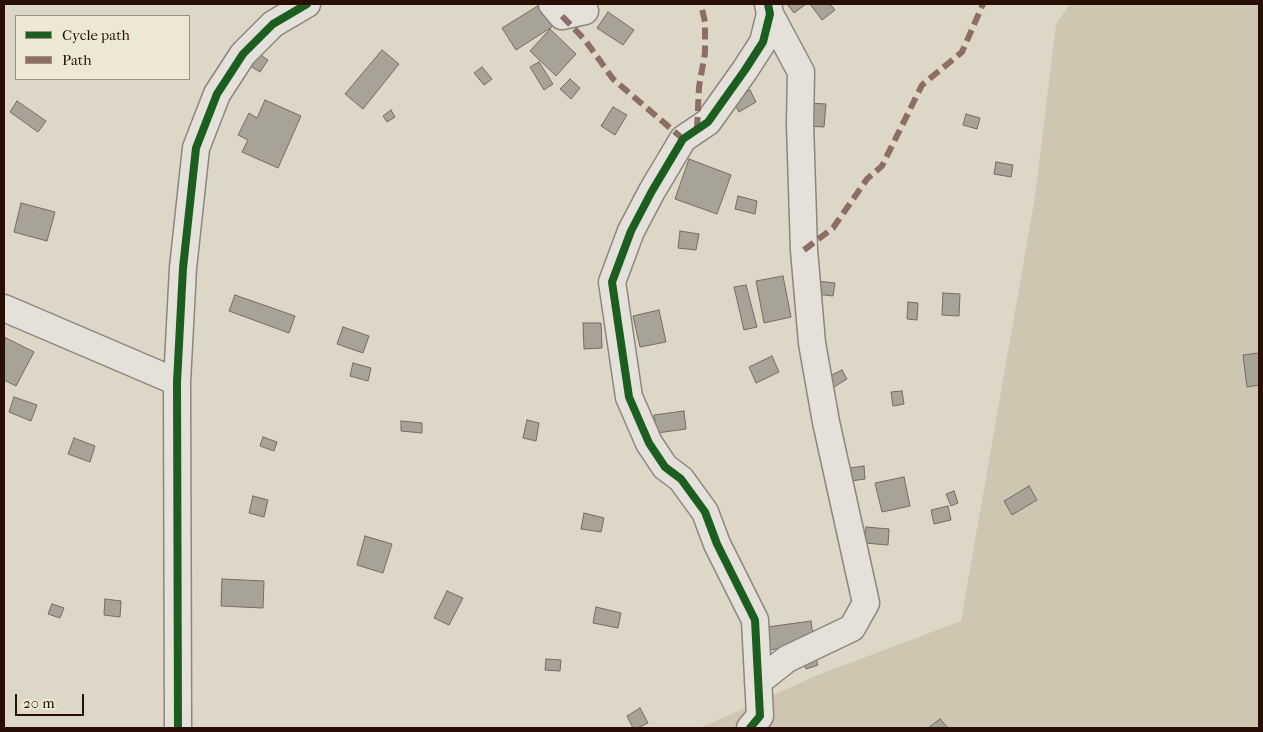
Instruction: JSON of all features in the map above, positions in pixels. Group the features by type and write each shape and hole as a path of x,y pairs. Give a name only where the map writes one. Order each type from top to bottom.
{"street":[{"path":"178,728 177,382 182,268 196,148 217,94 243,54 273,24 307,4"},
{"path":"552,4 562,16 585,11"},
{"path":"750,728 760,716 755,620 717,544 705,512 681,479 665,466 649,442 629,397 612,282 631,231 683,139 708,122 763,42 769,9"},
{"path":"758,682 787,659 852,628 866,603 826,422 812,343 804,250 800,124 802,72 769,9"},
{"path":"4,308 177,382"}],"shaded area":[{"path":"1070,4 1259,4 1259,728 700,728 818,675 961,621 1035,197 1056,24"}],"building":[{"path":"541,4 558,23 516,50 502,28"},
{"path":"787,4 806,4 794,13"},
{"path":"810,4 830,4 835,10 822,20"},
{"path":"608,12 634,30 623,45 597,28"},
{"path":"550,29 576,54 556,76 530,51"},
{"path":"382,50 399,64 363,109 345,94"},
{"path":"255,51 268,60 260,72 247,64"},
{"path":"539,62 553,84 544,90 530,67"},
{"path":"482,67 492,79 484,85 474,73"},
{"path":"570,79 580,88 571,99 560,89"},
{"path":"750,90 756,102 739,112 732,100"},
{"path":"265,100 301,116 278,168 242,152 248,140 238,135 249,113 257,118"},
{"path":"17,101 46,121 38,132 10,112"},
{"path":"808,103 826,104 824,127 807,126"},
{"path":"613,107 627,115 615,135 601,126"},
{"path":"391,110 395,117 387,122 383,116"},
{"path":"966,114 980,118 977,129 963,125"},
{"path":"689,159 731,175 717,214 675,199"},
{"path":"996,162 1013,165 1011,177 994,174"},
{"path":"738,196 757,201 755,214 735,209"},
{"path":"21,203 55,212 47,241 14,232"},
{"path":"680,231 699,234 696,250 678,248"},
{"path":"783,276 791,317 764,323 756,281"},
{"path":"817,281 835,283 833,296 816,294"},
{"path":"746,285 757,327 744,330 734,287"},
{"path":"943,293 960,294 959,316 942,315"},
{"path":"235,295 295,316 289,333 229,311"},
{"path":"908,302 918,303 917,320 907,319"},
{"path":"659,310 666,342 640,347 633,316"},
{"path":"583,323 601,323 602,348 584,349"},
{"path":"343,327 369,336 363,353 337,344"},
{"path":"6,338 34,352 16,386 4,380 4,342"},
{"path":"1259,353 1259,385 1247,387 1243,355"},
{"path":"772,356 779,372 756,383 749,367"},
{"path":"353,363 371,368 368,381 350,376"},
{"path":"842,370 847,379 834,387 828,377"},
{"path":"902,391 904,404 893,406 891,392"},
{"path":"14,397 37,405 31,421 9,412"},
{"path":"684,411 686,429 657,433 654,415"},
{"path":"527,420 539,423 536,441 523,438"},
{"path":"401,421 422,423 422,433 401,431"},
{"path":"263,437 277,442 274,451 260,446"},
{"path":"74,438 95,446 90,462 68,454"},
{"path":"864,466 865,479 851,481 850,468"},
{"path":"904,477 910,506 882,512 875,483"},
{"path":"1029,486 1037,500 1012,515 1004,501"},
{"path":"954,491 958,503 951,506 946,494"},
{"path":"253,496 268,500 264,517 249,513"},
{"path":"948,506 951,520 934,524 931,510"},
{"path":"584,513 604,518 601,532 581,529"},
{"path":"866,527 889,529 888,545 865,543"},
{"path":"365,536 392,544 383,573 357,565"},
{"path":"222,579 264,581 263,608 221,606"},
{"path":"447,591 463,598 449,625 434,618"},
{"path":"105,599 121,601 120,617 104,615"},
{"path":"52,604 64,608 60,618 48,614"},
{"path":"596,607 621,613 618,628 593,623"},
{"path":"811,621 814,643 763,651 760,628"},
{"path":"814,653 818,665 806,669 801,658"},
{"path":"546,659 561,660 560,671 545,670"},
{"path":"640,708 648,723 638,728 633,728 627,716"},
{"path":"940,719 948,728 928,728"}],"marked path":[{"path":"697,129 699,87 705,53 705,22 701,4"},
{"path":"804,250 833,228 867,179 882,166 922,85 962,52 983,4"},
{"path":"562,16 585,40 613,79 683,139"}],"cycle path":[{"path":"178,728 177,382 183,268 196,148 217,94 243,54 273,24 307,4"},
{"path":"750,728 760,716 755,620 717,544 705,512 681,479 665,467 649,443 629,397 612,282 631,231 683,139 708,122 763,42 770,14 768,4"}]}
